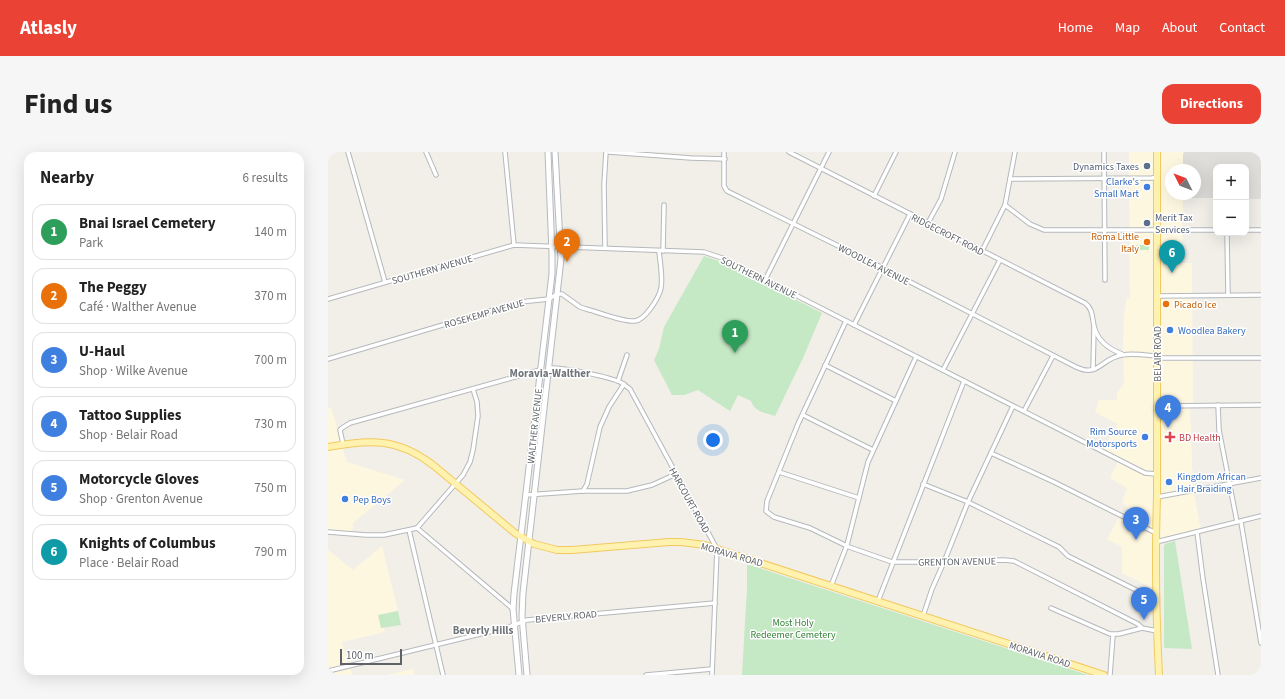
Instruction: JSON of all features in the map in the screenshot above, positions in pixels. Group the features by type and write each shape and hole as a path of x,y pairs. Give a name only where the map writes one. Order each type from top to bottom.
{"main road":[{"name":"WALTHER AVENUE","path":"519,675 513,609 552,274 548,152"},
{"name":"WALTHER AVENUE","path":"527,675 522,593 561,259 555,152"},
{"name":"BELAIR ROAD","path":"1157,152 1156,598 1159,675"},
{"path":"540,370 549,368"},
{"name":"MORAVIA ROAD","path":"328,447 361,441 379,442 404,448 426,460 521,537 551,549 566,550 681,542 697,544 717,549 1104,675"}],"street":[{"path":"348,152 385,282"},
{"path":"426,152 436,175"},
{"path":"505,152 514,245"},
{"path":"605,248 604,185 606,152"},
{"path":"609,152 725,159 724,152"},
{"name":"RIDGECROFT ROAD","path":"789,152 1087,305 1092,312 1094,326 1094,369"},
{"path":"765,280 829,152"},
{"path":"874,196 896,152"},
{"path":"928,224 941,199 955,152"},
{"path":"982,251 1005,205 1015,152"},
{"path":"1104,152 1106,280"},
{"name":"WOODLEA AVENUE","path":"725,159 724,186 727,191 883,268 1053,356 1083,370 1088,371 1094,369"},
{"path":"1010,179 1157,177"},
{"path":"557,294 562,294 580,307 627,320 638,320 643,317 648,312 661,288 661,251 664,205"},
{"path":"1005,205 1030,224 1041,229 1213,230"},
{"path":"854,325 910,214"},
{"path":"1249,230 1261,230"},
{"path":"1227,236 1228,295"},
{"name":"SOUTHERN AVENUE","path":"328,299 514,245 701,252 722,258 1145,473 1156,474"},
{"path":"943,370 1000,260"},
{"name":"ROSEKEMP AVENUE","path":"328,359 520,302 549,299 557,294"},
{"path":"1157,296 1261,295"},
{"path":"846,321 825,365 779,472 859,498"},
{"name":"RIDGECROFT ROAD","path":"1094,326 1105,344 1115,351 1123,354"},
{"path":"1094,369 1111,358 1123,354 1156,357 1261,358"},
{"path":"618,381 627,355"},
{"path":"1024,411 1053,356"},
{"path":"831,586 846,545 865,471 873,450 916,357"},
{"path":"825,365 896,401"},
{"path":"549,368 571,370 618,381 624,384 609,407 600,427 587,484 583,491"},
{"path":"343,444 340,430 350,423 540,370"},
{"path":"878,602 892,562 964,381"},
{"name":"HARCOURT ROAD","path":"624,384 632,392 717,549"},
{"path":"328,532 384,535 417,528 467,469 473,450 478,409 473,389"},
{"path":"1218,405 1218,428 1239,522 1261,643"},
{"path":"1156,406 1261,405"},
{"path":"923,616 932,589 968,502 1013,406"},
{"path":"803,415 873,450"},
{"path":"991,453 1054,482 1156,533"},
{"name":"GRENTON AVENUE","path":"779,472 767,501 766,511 771,516 814,530 846,545 892,562 1004,560 1014,562 1138,624 1142,628"},
{"path":"526,495 534,496 583,491 619,492 634,490 652,485 676,474"},
{"path":"1157,497 1261,478"},
{"path":"923,484 968,502 1055,545 1068,556 1148,596 1156,598"},
{"path":"1156,542 1261,516"},
{"path":"417,528 513,609"},
{"path":"409,530 443,675"},
{"path":"1197,532 1218,675"},
{"path":"712,675 717,549"},
{"name":"BEVERLY ROAD","path":"328,670 436,645 515,625 527,620 715,603"},
{"path":"1051,608 1113,635 1142,628 1157,631"},
{"path":"1256,609 1261,608"},
{"path":"1110,675 1113,635"},
{"path":"646,675 712,669"}],"shaded area":[{"path":"1129,152 1184,152 1183,164 1165,164 1165,200 1183,200 1182,263 1192,263 1193,405 1190,405 1193,488 1201,531 1156,542 1156,586 1150,587 1122,573 1122,547 1107,539 1122,512 1126,514 1128,508 1122,502 1127,488 1110,478 1119,460 1103,451 1117,424 1095,412 1099,400 1117,400 1117,393 1124,384 1124,313 1127,297 1130,299"},
{"path":"1184,152 1261,152 1261,199 1249,199 1249,164 1213,164 1213,198 1201,198 1201,164 1183,164"},
{"path":"331,407 347,462 405,480 353,523 352,534 328,532 328,408"},
{"path":"382,546 398,610 381,615 385,632 342,642 348,666 350,666 352,675 328,675 328,550 353,570"},
{"path":"413,669 414,675 387,675"}],"green space":[{"path":"1136,245 1149,245 1149,250 1136,250"},
{"path":"704,256 722,262 822,313 803,358 775,416 758,410 751,401 738,395 730,411 698,390 684,395 672,395 654,360 659,349 664,327"},
{"path":"1175,541 1192,649 1164,648 1164,547 1165,544"},
{"name":"Most Holy Redeemer Cemetery","path":"747,564 1088,675 742,675"},
{"path":"398,611 401,625 381,628 378,615"}],"place":[{"name":"Dynamics Taxes","path":"1147,166"},
{"name":"Clarke's Small Mart","path":"1147,187"},
{"name":"Merit Tax Services","path":"1147,223"},
{"name":"Roma Little Italy","path":"1147,242"},
{"name":"The Peggy","path":"567,262"},
{"name":"Knights of Columbus","path":"1172,273"},
{"name":"Picado Ice","path":"1166,304"},
{"name":"Woodlea Bakery","path":"1170,330"},
{"name":"Bnai Israel Cemetery","path":"735,353"},
{"name":"Tattoo Supplies","path":"1168,428"},
{"name":"Rim Source Motorsports","path":"1145,437"},
{"name":"BD Health","path":"1170,437"},
{"name":"Kingdom African Hair Braiding","path":"1169,482"},
{"name":"Pep Boys","path":"345,499"},
{"name":"U-Haul","path":"1136,540"},
{"name":"Motorcycle Gloves","path":"1144,620"}],"district":[{"name":"Moravia-Walther","path":"550,373"},
{"name":"Beverly Hills","path":"483,630"}]}
